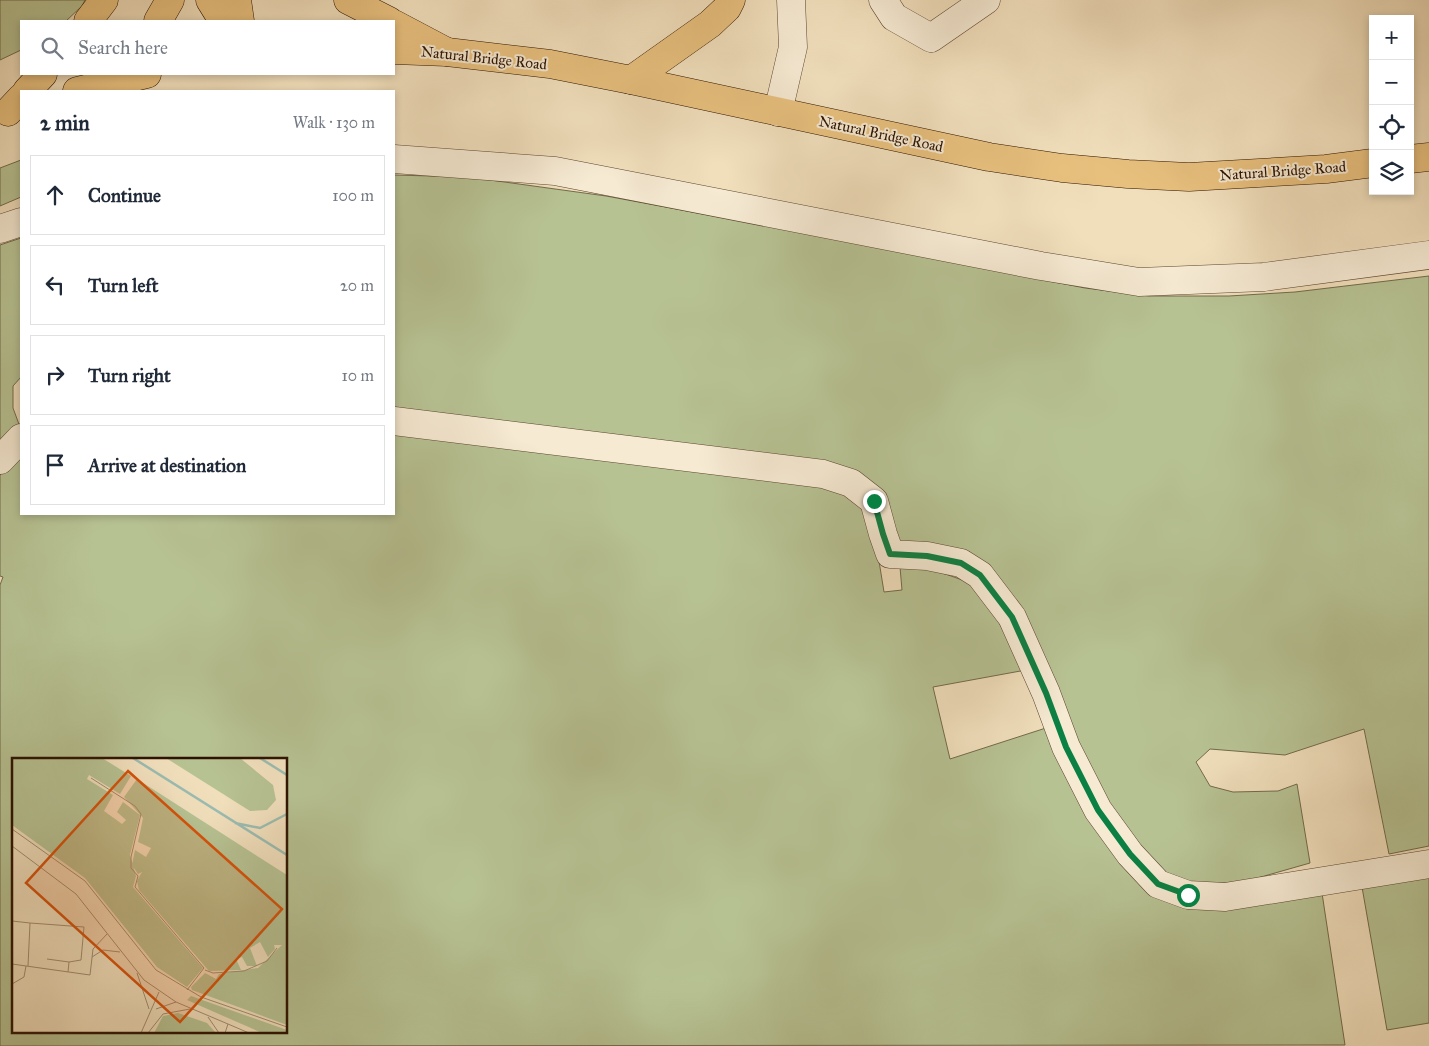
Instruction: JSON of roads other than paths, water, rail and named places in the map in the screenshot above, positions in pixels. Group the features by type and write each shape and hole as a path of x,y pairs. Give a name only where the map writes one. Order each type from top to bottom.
{"main road":[{"path":"89,20 104,0"},
{"path":"159,20 170,0"},
{"path":"210,0 222,20"},
{"path":"237,0 240,20"},
{"path":"348,0 387,20"},
{"path":"631,80 710,24 726,8 731,0"},
{"path":"395,25 447,52"},
{"name":"Natural Bridge Road","path":"395,50 447,52 550,64 988,157 1062,168 1189,177 1248,175 1369,164"},
{"path":"28,90 42,75"},
{"path":"80,90 116,77 137,75"},
{"path":"1414,159 1429,157"}],"street":[{"path":"778,112 793,47 791,0"},
{"path":"882,0 894,17 931,38 986,0"},
{"path":"395,159 555,171 1041,266 1139,282 1264,277 1429,255"},
{"path":"0,229 20,222"},
{"path":"395,421 823,474 851,483 874,501 890,554 927,556 961,563 980,575 1012,617 1046,693 1066,747 1098,810 1130,854 1158,884 1188,895 1225,897 1429,864"},
{"path":"0,460 20,439"}]}
